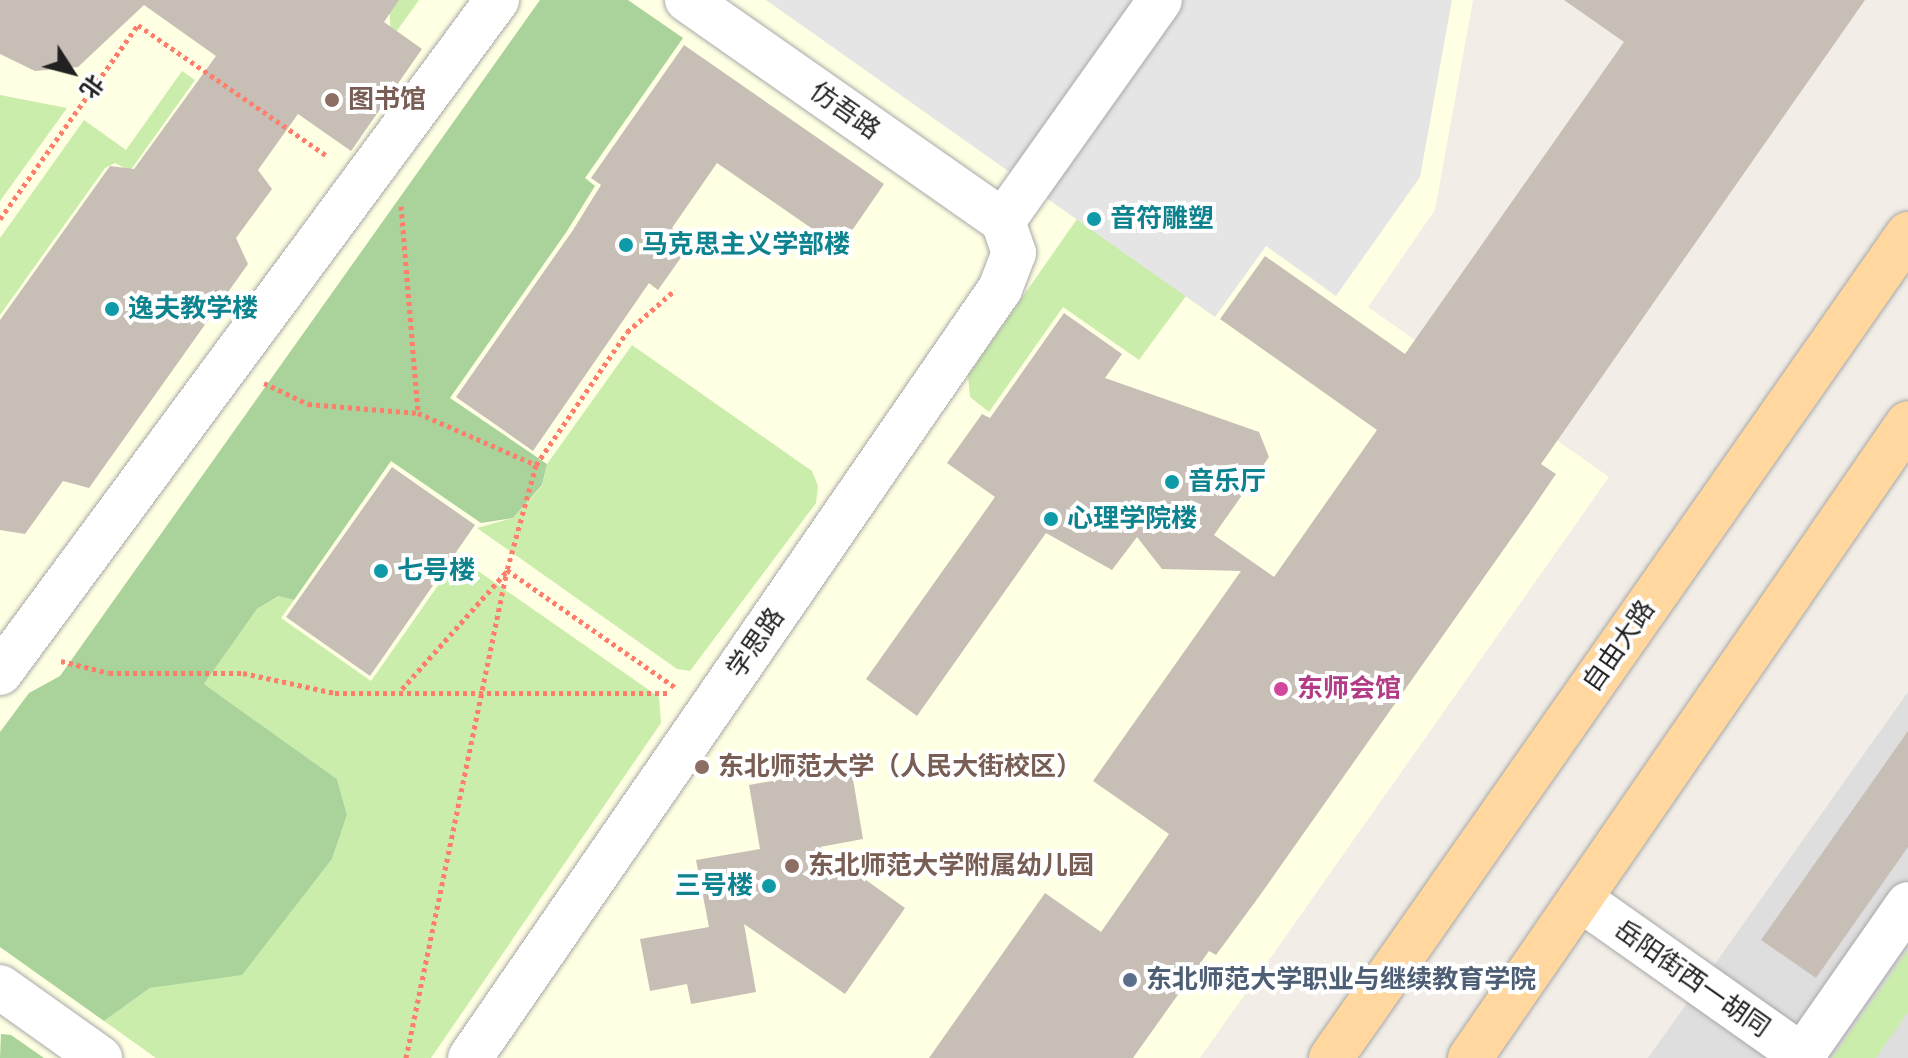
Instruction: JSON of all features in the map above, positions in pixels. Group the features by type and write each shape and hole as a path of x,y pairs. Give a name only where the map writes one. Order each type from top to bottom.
{"main road":[{"name":"自由大路","path":"1331,1058 1908,234"},
{"path":"1470,1058 1908,423"}],"street":[{"path":"9,660 227,362 396,141 497,0"},
{"path":"1003,221 1160,0"},
{"name":"仿吾路","path":"691,1 1003,221"},
{"name":"学思路","path":"470,1058 1000,289 1014,253 1003,221"},
{"name":"岳阳街西一胡同","path":"1580,899 1803,1057"},
{"path":"1803,1057 1908,904"},
{"path":"0,987 100,1058"}],"path":[{"path":"0,219 138,25 364,182"},
{"path":"396,141 418,413"},
{"path":"406,1058 507,570 536,465 627,332 675,290"},
{"path":"227,362 308,404 418,413 536,465"},
{"path":"9,660 109,673 243,673 335,693 483,688 684,693 507,570"},
{"path":"402,689 507,570"}],"shaded area":[{"name":"东北师范大学（人民大街校区）","path":"0,0 1473,0 1435,210 1368,307 1609,477 1200,1058 0,1058"},
{"path":"766,0 1452,0 1420,177 1336,296 1266,246 1215,317"},
{"path":"1908,692 1908,1058 1648,1058"}],"green space":[{"path":"389,0 419,0 391,39"},
{"path":"540,0 628,0 683,38 585,178 595,186 567,231 450,398 547,464 542,485 513,518 481,523 391,461 294,600 279,596 257,609 204,684 337,779 347,815 332,859 242,975 150,988 104,1021 0,947 0,732 29,693 60,676"},
{"path":"182,71 195,80 130,171 115,163 105,168 0,315 0,238 84,120 126,150"},
{"path":"0,95 67,108 0,201"},
{"path":"1077,219 1186,296 1139,360 1063,307 989,412 970,397 968,375"},
{"path":"632,345 812,471 818,486 816,503 690,671 677,669 477,528 513,518 542,486 547,464"},
{"path":"458,557 659,697 661,723 431,1058 156,1058 104,1021 150,988 242,974 332,859 347,815 337,779 204,684 257,609 280,596 294,600 281,618 371,681"},
{"path":"1908,950 1908,1012 1876,1058 1832,1058"},
{"path":"1,1034 11,1035 44,1058 0,1058"}],"building":[{"name":"逸夫教学楼","path":"0,0 399,0 384,22 422,49 351,151 298,114 258,170 272,189 236,238 248,264 89,488 63,481 25,534 0,530 0,320 110,166 134,169 216,56 144,5 78,67 35,71 0,54"},
{"path":"1564,0 1865,0 1541,464 1556,474 1528,515 1258,898 1216,955 1209,951 1133,1058 929,1058 1045,893 1101,932 1169,834 1093,781 1241,571 1162,569 1137,537 1112,570 1046,533 917,716 866,679 995,497 947,463 982,414 990,418 1064,313 1122,354 1105,378 1259,432 1269,457 1214,535 1274,577 1377,430 1220,319 1265,256 1405,354 1624,42"},
{"name":"马克思主义学部楼","path":"684,45 884,184 840,248 717,163 672,228 692,242 658,290 649,283 533,451 456,397 573,230 601,185 591,178"},
{"name":"七号楼","path":"392,467 475,525 370,676 286,617"},
{"path":"1908,731 1908,847 1816,978 1761,940"},
{"name":"三号楼","path":"851,767 863,839 820,847 905,908 845,994 744,924 756,992 691,1004 687,984 650,991 640,939 709,927 696,860 760,849 749,785"}],"place":[{"name":"图书馆","path":"332,100"},
{"name":"音符雕塑","path":"1094,219"},
{"name":"马克思主义学部楼","path":"626,245"},
{"name":"逸夫教学楼","path":"112,309"},
{"name":"音乐厅","path":"1172,482"},
{"name":"心理学院楼","path":"1051,519"},
{"name":"七号楼","path":"381,571"},
{"name":"东师会馆","path":"1281,689"},
{"name":"东北师范大学（人民大街校区）","path":"702,767"},
{"name":"东北师范大学附属幼儿园","path":"792,866"},
{"name":"三号楼","path":"769,886"},
{"name":"东北师范大学职业与继续教育学院","path":"1130,980"}]}
